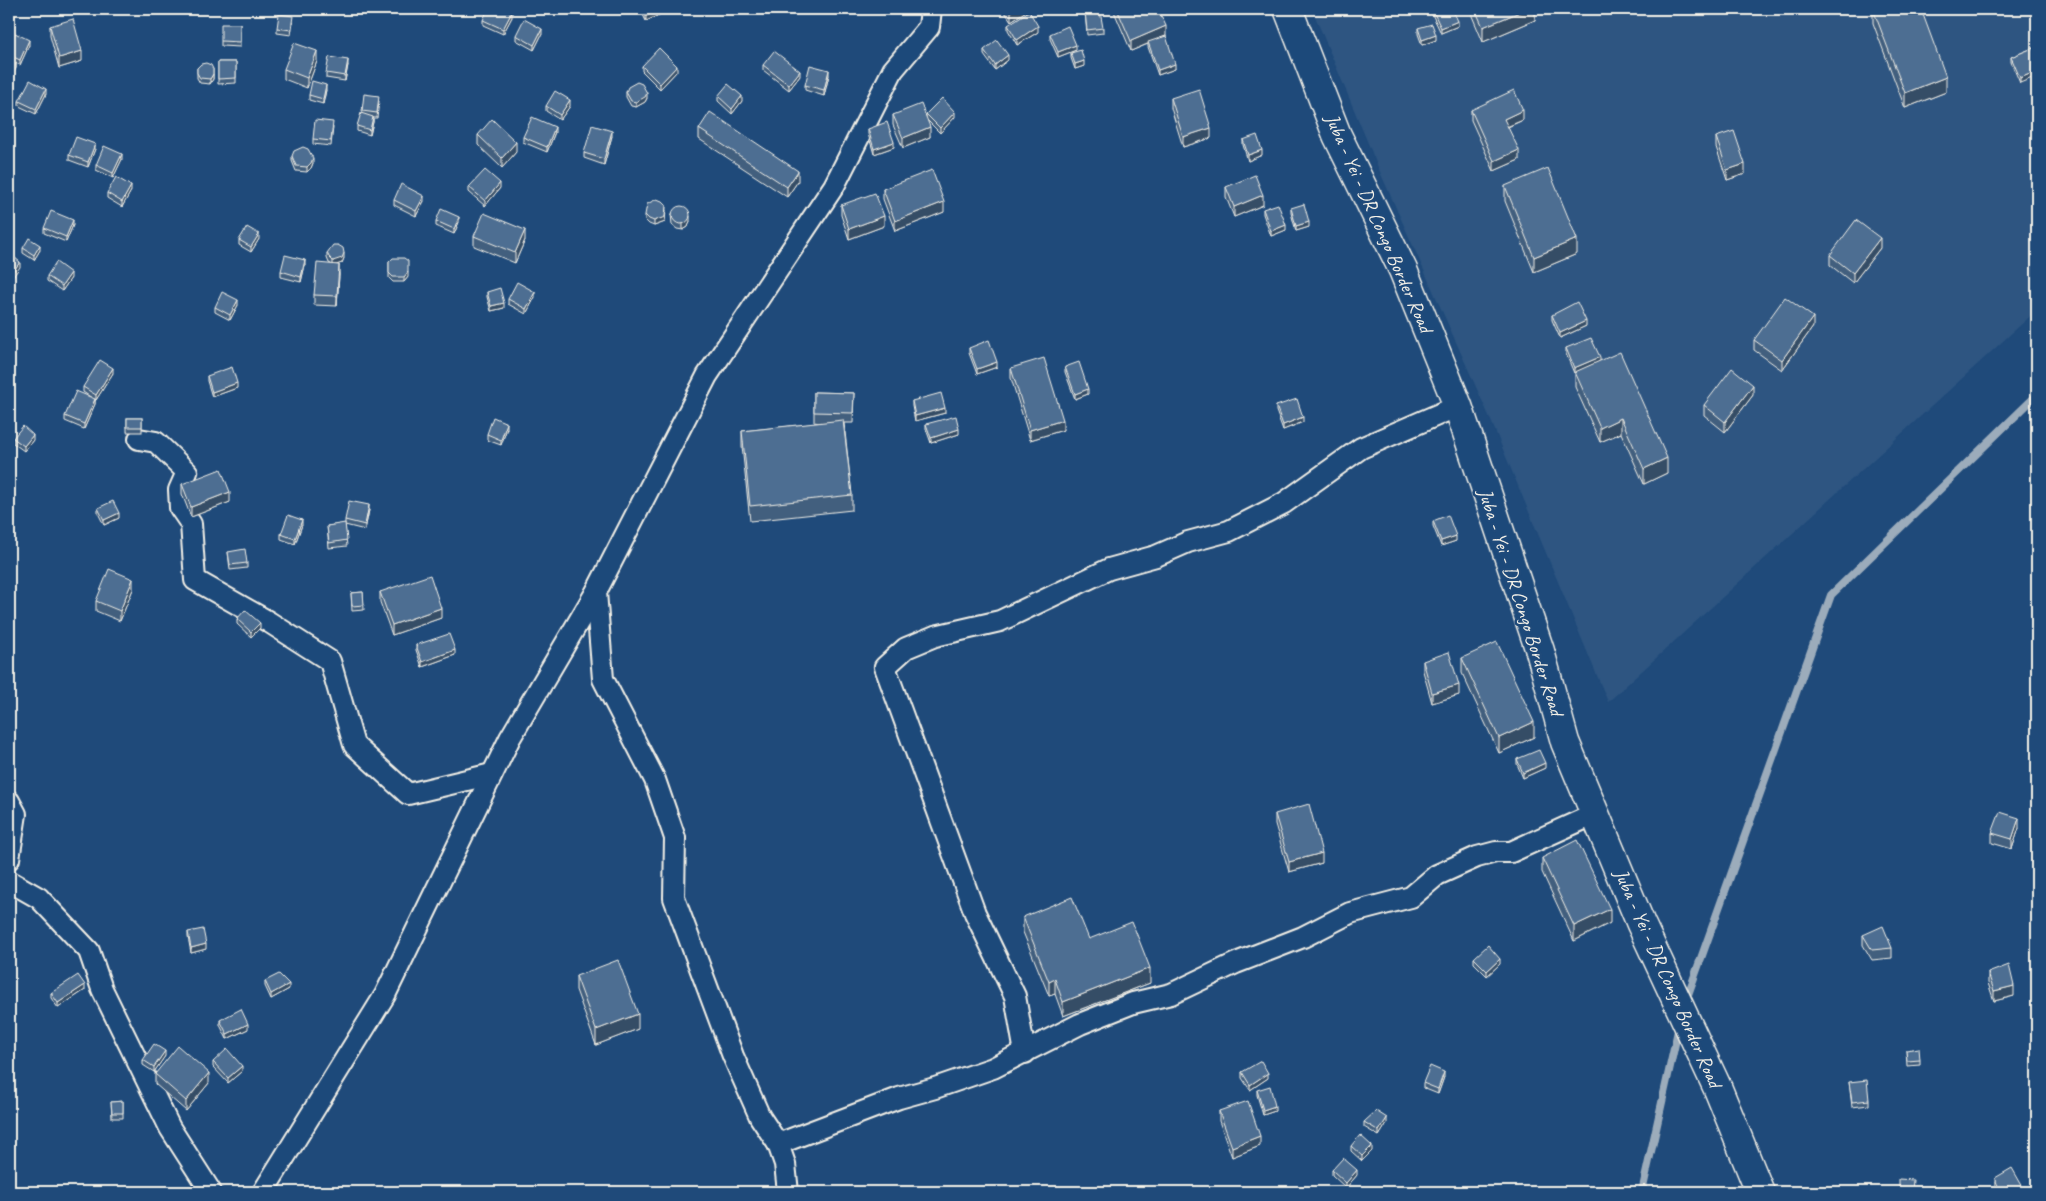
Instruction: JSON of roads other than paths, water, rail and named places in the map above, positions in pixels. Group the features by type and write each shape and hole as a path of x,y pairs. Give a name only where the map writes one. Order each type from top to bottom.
{"main road":[{"name":"Juba - Yei - DR Congo Border Road","path":"1288,9 1337,135 1403,270 1458,406 1540,651 1565,742 1641,924 1718,1089 1760,1192"}],"street":[{"path":"263,1192 385,995 510,738 596,592 707,376 834,186 893,70 929,27 931,9"},
{"path":"1025,1053 1015,996 975,913 885,668 906,648 935,636 1000,621 1109,569 1156,556 1188,542 1229,530 1284,503 1361,448 1458,406"},
{"path":"139,439 156,442 187,472 179,490 180,508 191,524 195,580 269,622 330,661 354,745 408,794 492,774"},
{"path":"596,592 602,678 655,780 675,838 674,898 733,1056 760,1117 778,1144 785,1164 788,1192"},
{"path":"9,801 16,814 9,859"},
{"path":"778,1144 899,1098 935,1088 985,1070 1025,1053 1080,1024 1133,1003 1171,994 1236,963 1303,937 1350,913 1411,897 1437,875 1477,857 1496,852 1511,852 1595,814"},
{"path":"9,882 39,898 89,951 102,989 170,1128 211,1192"}],"waterway":[{"path":"1685,1003 1831,595 2037,395"},
{"path":"1642,1192 1679,1026"}]}
